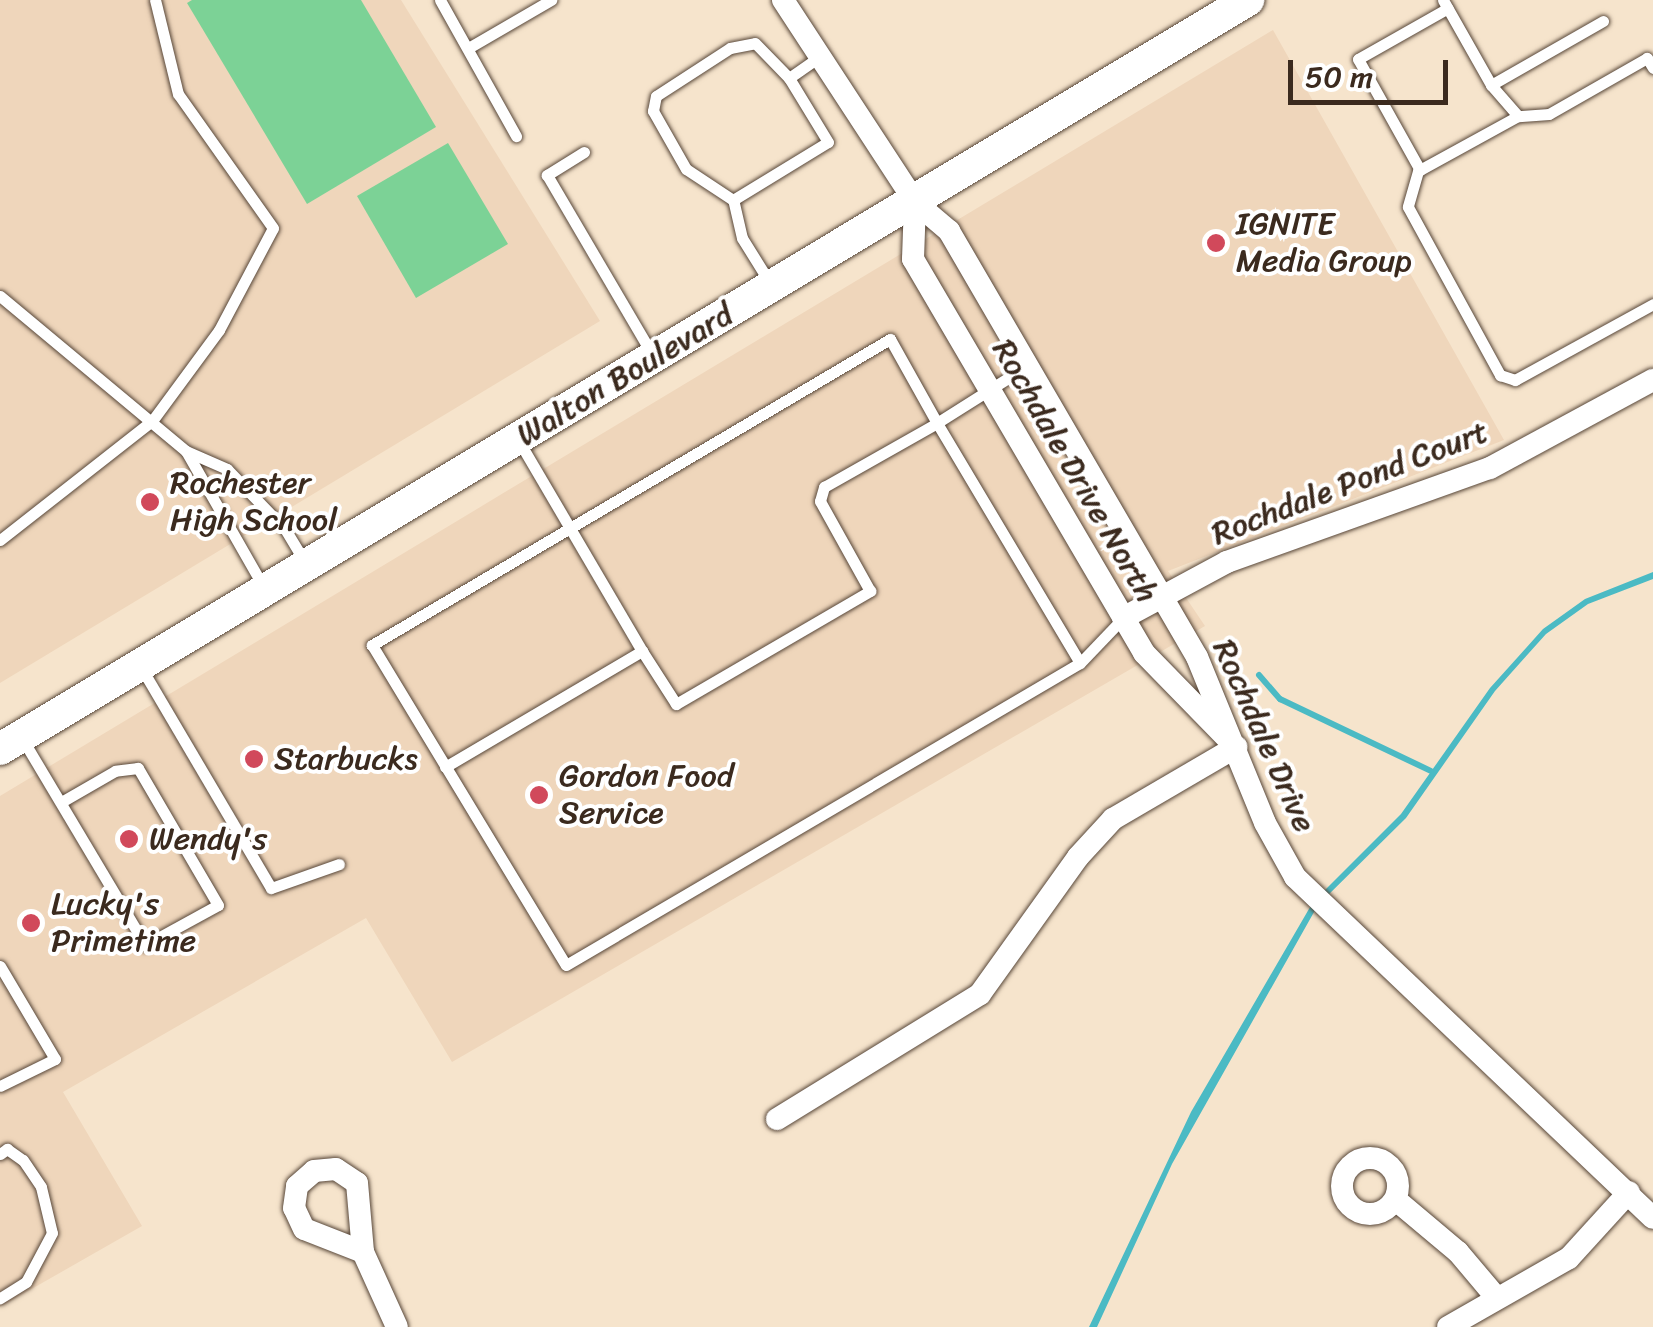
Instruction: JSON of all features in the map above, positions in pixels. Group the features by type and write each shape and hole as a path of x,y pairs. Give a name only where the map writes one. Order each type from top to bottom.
{"main road":[{"name":"Walton Boulevard","path":"10,743 1248,0"}],"street":[{"name":"Rochdale Drive","path":"783,0 915,202 949,231 1197,657 1272,838 1308,894 1653,1218"},
{"name":"Rochdale Drive North","path":"915,202 913,259 1123,618 1144,653 1236,747"},
{"name":"Rochdale Pond Court","path":"1123,618 1227,562 1490,468 1653,380"},
{"path":"777,1119 980,994 1078,857 1113,819 1236,747"},
{"path":"1448,1327 1568,1258 1629,1192"},
{"path":"1396,1200 1458,1252 1496,1297"},
{"path":"363,1252 398,1327"}],"lane":[{"path":"0,540 152,421 219,330 274,228 178,94 155,0"},
{"path":"440,0 470,46 516,136"},
{"path":"470,46 551,0"},
{"path":"1420,170 1358,60 1446,4 1490,85 1518,116"},
{"path":"1490,85 1603,21"},
{"path":"732,200 828,142 789,78 755,43 730,48 656,96 653,111 686,170 732,200 742,238 773,287"},
{"path":"789,78 822,55"},
{"path":"1651,57 1550,114 1518,116 1420,170 1408,207 1500,375 1515,380 1653,304"},
{"path":"584,152 547,175 654,358"},
{"path":"0,296 186,451 227,469 285,529 308,566"},
{"path":"1080,664 890,338 372,645 566,965 1080,664 1123,618"},
{"path":"518,440 676,704 870,591 820,501 824,488 1027,366"},
{"path":"186,451 266,591"},
{"path":"445,767 642,650"},
{"path":"140,666 271,888 339,864"},
{"path":"10,743 61,802 145,945 218,905 138,768 116,771 61,802"},
{"path":"0,966 55,1059 0,1086"},
{"path":"0,1154 8,1149 23,1160 41,1187 52,1233 26,1282 0,1298"}],"shaded area":[{"name":"Rochester High School","path":"0,0 401,0 600,321 0,683"},
{"path":"1273,30 1504,440 1168,571 1205,626 452,1062 366,918 63,1092 142,1226 0,1307 0,796"}],"green space":[{"path":"361,0 436,127 307,204 187,3"},
{"path":"448,143 508,244 416,298 357,196"}],"water":[{"path":"1653,572 1653,579 1588,604 1546,634 1495,691 1406,818 1318,905 1172,1164 1097,1327 1089,1327 1191,1112 1313,902 1401,814 1490,688 1543,629 1585,599"}],"waterway":[{"path":"1259,675 1280,699 1431,771"}],"place":[{"name":"IGNITE Media Group","path":"1216,243"},
{"name":"Rochester High School","path":"150,502"},
{"name":"Starbucks","path":"254,759"},
{"name":"Gordon Food Service","path":"539,795"},
{"name":"Wendy's","path":"129,839"},
{"name":"Lucky's Primetime","path":"31,923"}]}
